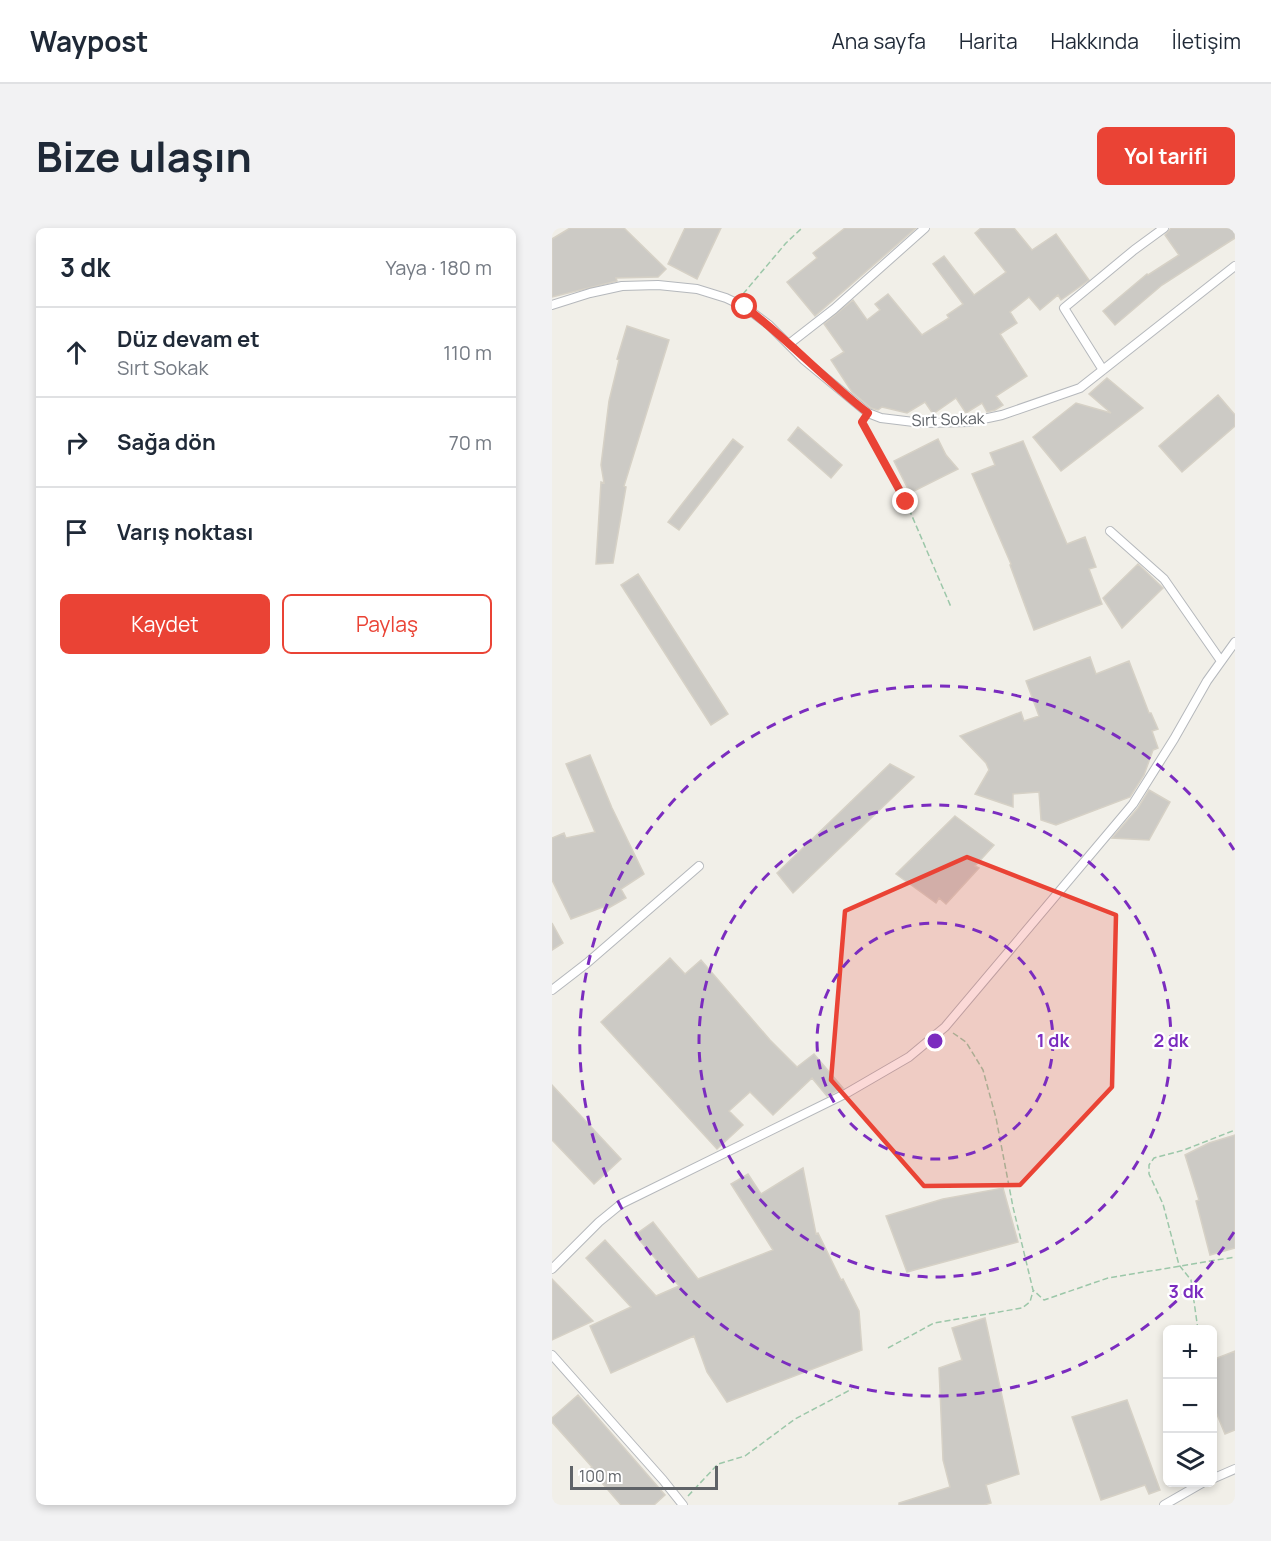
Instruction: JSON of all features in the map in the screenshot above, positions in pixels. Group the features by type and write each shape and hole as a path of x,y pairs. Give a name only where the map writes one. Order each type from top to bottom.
{"street":[{"path":"789,344 834,309 925,228"},
{"path":"1102,370 1064,308 1164,228"},
{"name":"Sırt Sokak","path":"552,305 622,286 658,285 697,289 745,307 769,325 804,360 868,413 881,418 922,423 969,422 1002,415 1080,388 1235,266"},
{"path":"1110,531 1164,579 1221,661"},
{"path":"552,1269 599,1222 621,1204 848,1093 909,1056 945,1027 1133,804 1235,642"},
{"path":"552,990 587,963 699,866"},
{"path":"552,1355 682,1504"},
{"path":"1217,1477 1235,1469"},
{"path":"1164,1505 1195,1487"}],"path":[{"path":"736,303 786,243 802,228"},
{"path":"868,413 862,422 906,502 951,607"},
{"path":"888,1348 934,1323 1022,1308 1030,1302 1033,1290 1013,1207 996,1118 982,1070 966,1042 945,1027"},
{"path":"1197,1325 1191,1280 1179,1265 1163,1204 1149,1174 1149,1165 1154,1158 1184,1150 1235,1130"},
{"path":"1033,1290 1044,1300 1108,1278 1235,1257"},
{"path":"682,1504 718,1464 745,1456 795,1419 852,1389"}],"highlighted area":[{"path":"967,857 1116,915 1112,1087 1020,1185 924,1186 831,1080 845,911"}],"building":[{"path":"570,228 624,228 666,269 658,277 616,278 617,281 552,297 552,239"},
{"path":"685,228 721,228 697,279 668,264"},
{"path":"845,228 916,228 815,316 787,282 817,258 813,253"},
{"path":"981,228 1014,228 1032,250 1056,234 1089,280 1061,300 1058,295 1040,310 1029,297 1010,312 1017,323 1000,334 1027,376 996,396 1003,405 995,410 987,412 982,403 966,413 956,398 933,414 925,402 907,413 882,407 878,410 871,408 852,392 831,360 844,352 824,324 853,300 867,320 880,310 875,304 888,294 922,335 949,318 947,315 963,304 933,264 944,256 974,295 1006,272 975,233"},
{"path":"1171,228 1235,228 1235,238 1162,285 1115,325 1103,311 1147,274 1179,255 1165,235"},
{"path":"627,326 669,340 624,486 626,487 613,563 596,564 601,482 604,483 601,465 609,401 619,360 617,359"},
{"path":"1107,378 1143,408 1061,471 1033,437 1076,403 1111,413 1089,394"},
{"path":"1218,395 1235,415 1235,426 1182,472 1159,446"},
{"path":"798,427 842,465 831,478 788,440"},
{"path":"733,439 743,447 679,530 668,522"},
{"path":"938,439 946,455 958,469 910,493 894,461"},
{"path":"1023,441 1067,544 1085,537 1096,567 1089,569 1102,604 1034,630 1011,564 972,474 995,465 990,453"},
{"path":"1138,564 1163,588 1122,628 1103,598"},
{"path":"638,574 728,714 711,725 621,585"},
{"path":"1090,657 1096,674 1129,661 1149,713 1158,729 1152,731 1158,748 1153,750 1144,775 1130,797 1056,825 1041,820 1039,792 1013,794 1013,807 975,794 989,770 986,763 960,736 1021,712 1024,721 1039,716 1026,681"},
{"path":"590,755 612,808 644,874 621,889 626,898 605,910 603,907 571,919 552,880 552,838 564,833 566,838 595,832 566,764"},
{"path":"890,764 914,777 793,893 777,873"},
{"path":"1149,790 1170,802 1149,840 1112,838 1138,808"},
{"path":"955,816 994,845 975,866 979,868 946,904 939,898 936,903 896,874"},
{"path":"552,923 563,943 552,950"},
{"path":"670,958 685,974 701,960 770,1040 797,1067 814,1054 843,1088 827,1096 812,1078 773,1115 750,1092 729,1111 743,1125 717,1149 601,1022"},
{"path":"552,1085 621,1159 594,1184 552,1140"},
{"path":"1235,1135 1235,1248 1210,1255 1196,1201 1199,1200 1185,1155 1209,1143"},
{"path":"803,1168 816,1234 818,1233 859,1311 862,1350 727,1402 707,1372 694,1336 611,1373 590,1326 631,1307 586,1258 605,1240 656,1296 679,1286 635,1235 653,1222 698,1279 773,1250 731,1184 748,1174 761,1194"},
{"path":"1003,1188 1018,1242 907,1272 886,1216 943,1199"},
{"path":"552,1279 593,1321 552,1340"},
{"path":"985,1318 1019,1474 986,1485 991,1503 984,1505 899,1505 899,1503 950,1487 943,1460 939,1368 962,1360 952,1328"},
{"path":"1235,1351 1235,1430 1225,1434 1217,1414 1217,1358"},
{"path":"578,1395 665,1495 654,1505 621,1505 590,1469 592,1467 552,1422 552,1418"},
{"path":"1127,1400 1160,1490 1149,1494 1145,1485 1101,1500 1072,1417"}],"route":[{"path":"745,307 769,325 804,360 868,413 862,422 906,502"}]}
